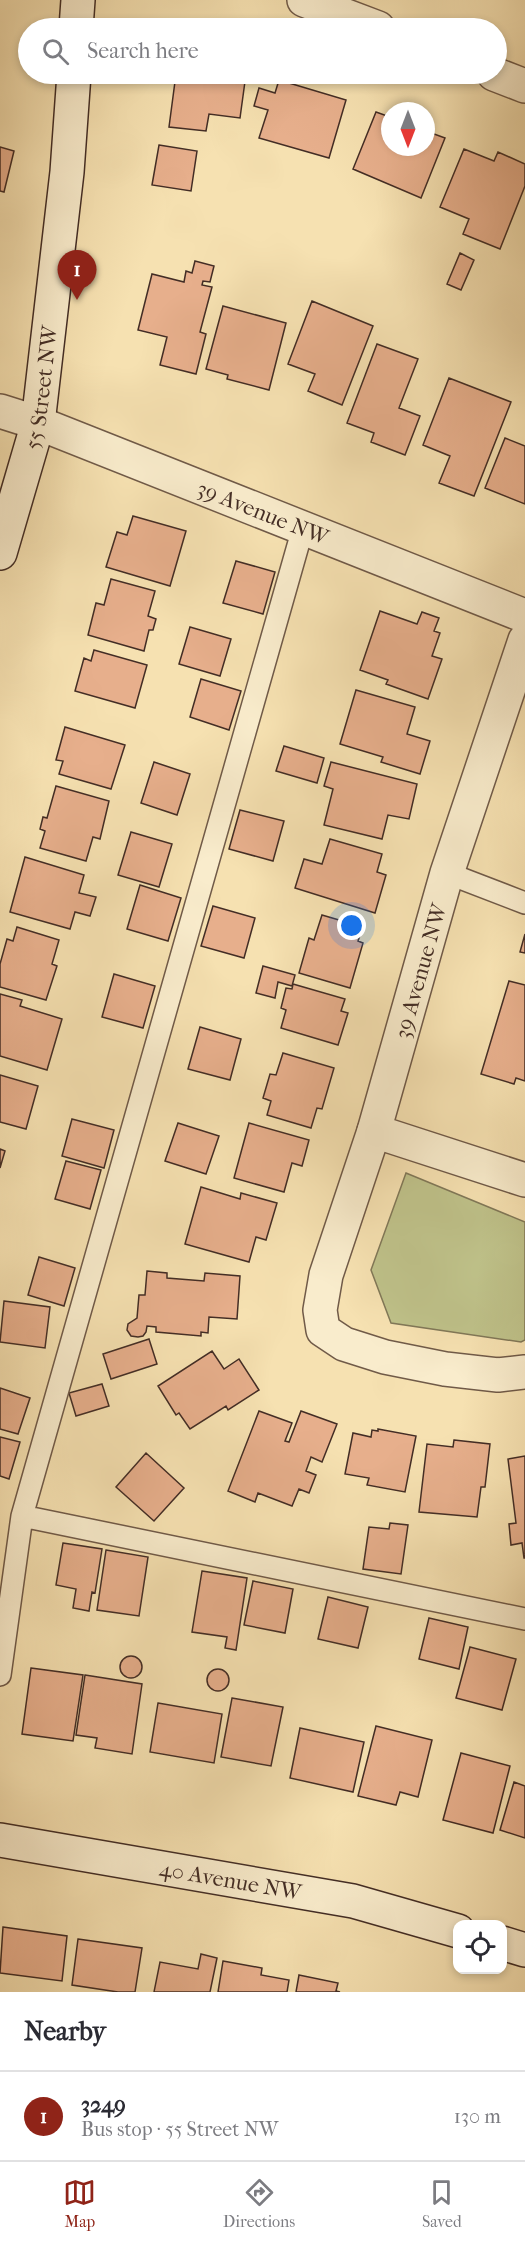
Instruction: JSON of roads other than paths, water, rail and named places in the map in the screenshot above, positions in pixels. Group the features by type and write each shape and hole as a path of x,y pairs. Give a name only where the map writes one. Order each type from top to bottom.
{"street":[{"path":"77,18 78,0"},
{"path":"304,0 352,18"},
{"path":"507,79 525,86"},
{"name":"55 Street NW","path":"0,553 38,423 67,172 73,84"},
{"name":"39 Avenue NW","path":"0,411 38,423 525,616"},
{"name":"39 Avenue NW","path":"525,640 447,873 374,1131 326,1275 320,1310 323,1330 344,1344 385,1357 445,1369 498,1375 525,1372"},
{"path":"374,1131 525,1180"},
{"name":"40 Avenue NW","path":"0,1840 353,1901 453,1929"},
{"path":"507,1945 525,1950"}],"lane":[{"path":"0,1675 22,1516 303,528"},
{"path":"447,873 525,903"},
{"path":"22,1516 525,1619"}],"place":[{"name":"3249","path":"77,300"}]}
